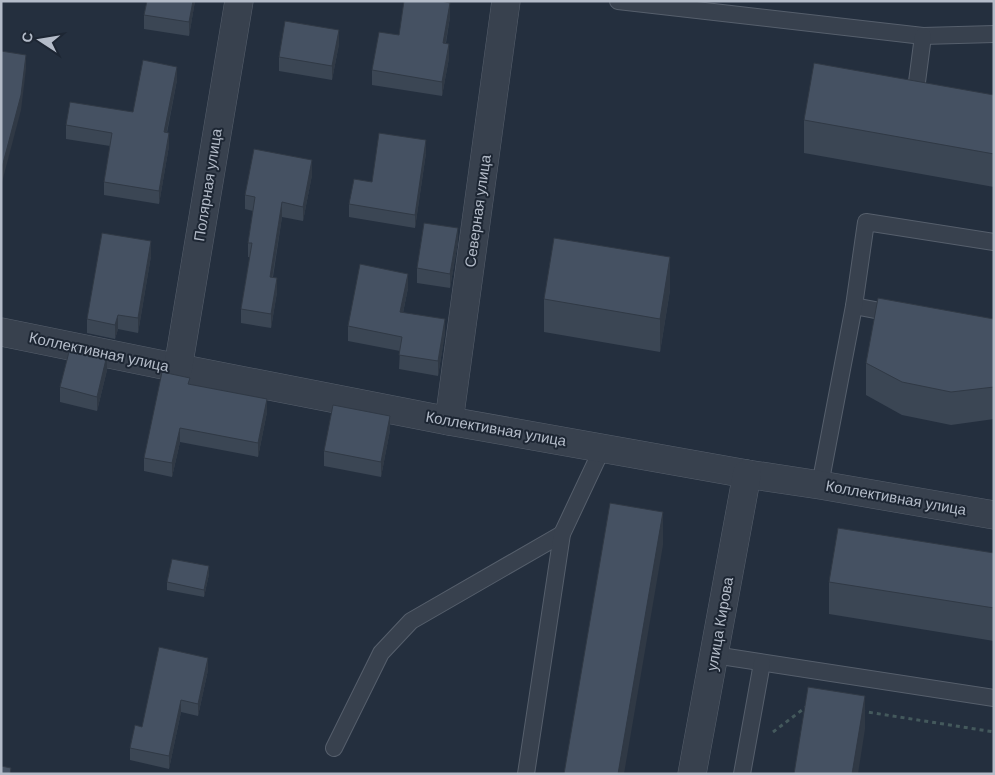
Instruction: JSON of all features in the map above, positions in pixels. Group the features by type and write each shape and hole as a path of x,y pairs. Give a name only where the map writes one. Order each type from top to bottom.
{"street":[{"name":"Полярная улица","path":"178,368 239,1"},
{"name":"Северная улица","path":"449,421 506,1"},
{"name":"Коллективная улица","path":"1,332 449,421 747,474 994,515"},
{"name":"улица Кирова","path":"692,774 747,474"}],"lane":[{"path":"618,1 923,36 994,34"},
{"path":"917,82 923,36"},
{"path":"820,485 854,306 866,222 994,242"},
{"path":"854,306 910,317"},
{"path":"526,774 562,534 602,448"},
{"path":"334,748 381,653 411,621 562,534"},
{"path":"714,655 994,698"},
{"path":"742,774 762,662"}],"path":[{"path":"745,754 810,704"},
{"path":"858,711 994,732"}],"building":[{"path":"147,1 193,1 189,22 144,15"},
{"path":"404,1 441,1 450,3 443,43 449,44 442,82 372,70 379,32 399,35"},
{"path":"285,21 339,30 332,66 279,57"},
{"path":"1,51 26,55 21,95 1,171"},
{"path":"143,60 177,67 164,132 169,133 159,191 104,182 112,133 66,125 70,102 133,112"},
{"path":"814,63 994,95 994,154 804,120"},
{"path":"379,133 426,140 415,215 349,204 354,179 372,182"},
{"path":"254,149 312,160 303,207 282,202 270,277 277,278 271,314 241,309 252,243 248,243 255,197 245,195"},
{"path":"424,223 458,228 450,274 417,268"},
{"path":"102,233 151,241 138,318 118,315 115,325 87,319"},
{"path":"554,238 670,257 660,319 544,299"},
{"path":"360,264 408,274 400,312 445,319 438,361 399,355 402,337 348,326"},
{"path":"878,298 994,319 994,387 951,392 902,382 866,363"},
{"path":"70,348 107,355 97,397 60,387"},
{"path":"162,372 190,378 188,384 267,399 258,443 180,428 172,463 144,458"},
{"path":"333,405 390,416 381,462 324,451"},
{"path":"610,503 663,512 618,774 564,774"},
{"path":"838,528 994,553 994,608 829,582"},
{"path":"172,559 209,566 204,590 167,582"},
{"path":"159,647 208,658 198,704 181,700 169,756 130,748 135,725 142,727"},
{"path":"808,687 865,696 852,774 794,774"},
{"path":"1,766 11,768 10,774 1,774"}]}
